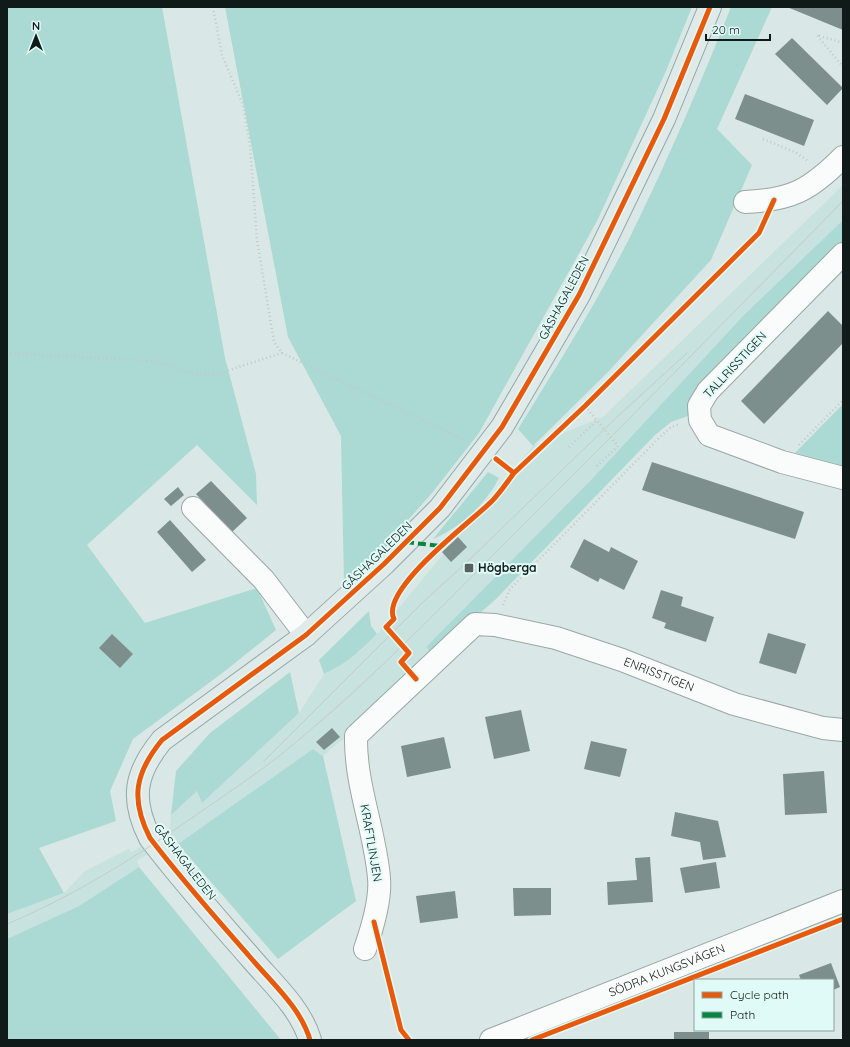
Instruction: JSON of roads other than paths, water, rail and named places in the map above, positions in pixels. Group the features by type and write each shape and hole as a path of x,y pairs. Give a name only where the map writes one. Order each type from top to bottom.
{"main road":[{"name":"GÅSHAGALEDEN","path":"310,1040 307,1029 286,999 150,838 144,826 139,808 138,792 140,774 150,755 162,740 306,635 384,564 440,508 502,427 579,295 664,119 710,7"}],"street":[{"path":"745,202 774,200 809,188 843,157"},
{"name":"TALLRISSTIGEN","path":"843,254 708,391 699,406 700,420 709,435 782,462 843,478"},
{"path":"193,508 264,580 306,635"},
{"name":"ENRISSTIGEN","path":"356,736 485,624 556,638 622,660 734,704 823,728 843,730"},
{"name":"KRAFTLINJEN","path":"356,736 356,760 380,879 374,922 365,949"},
{"name":"SÖDRA KUNGSVÄGEN","path":"491,1040 843,901"}],"tram line":[{"path":"7,924 60,899 111,871 185,823 264,768 353,693 436,613 843,201"},
{"path":"264,761 422,603 466,563 617,417 687,353"}],"place":[{"name":"Högberga","path":"469,568"}]}
